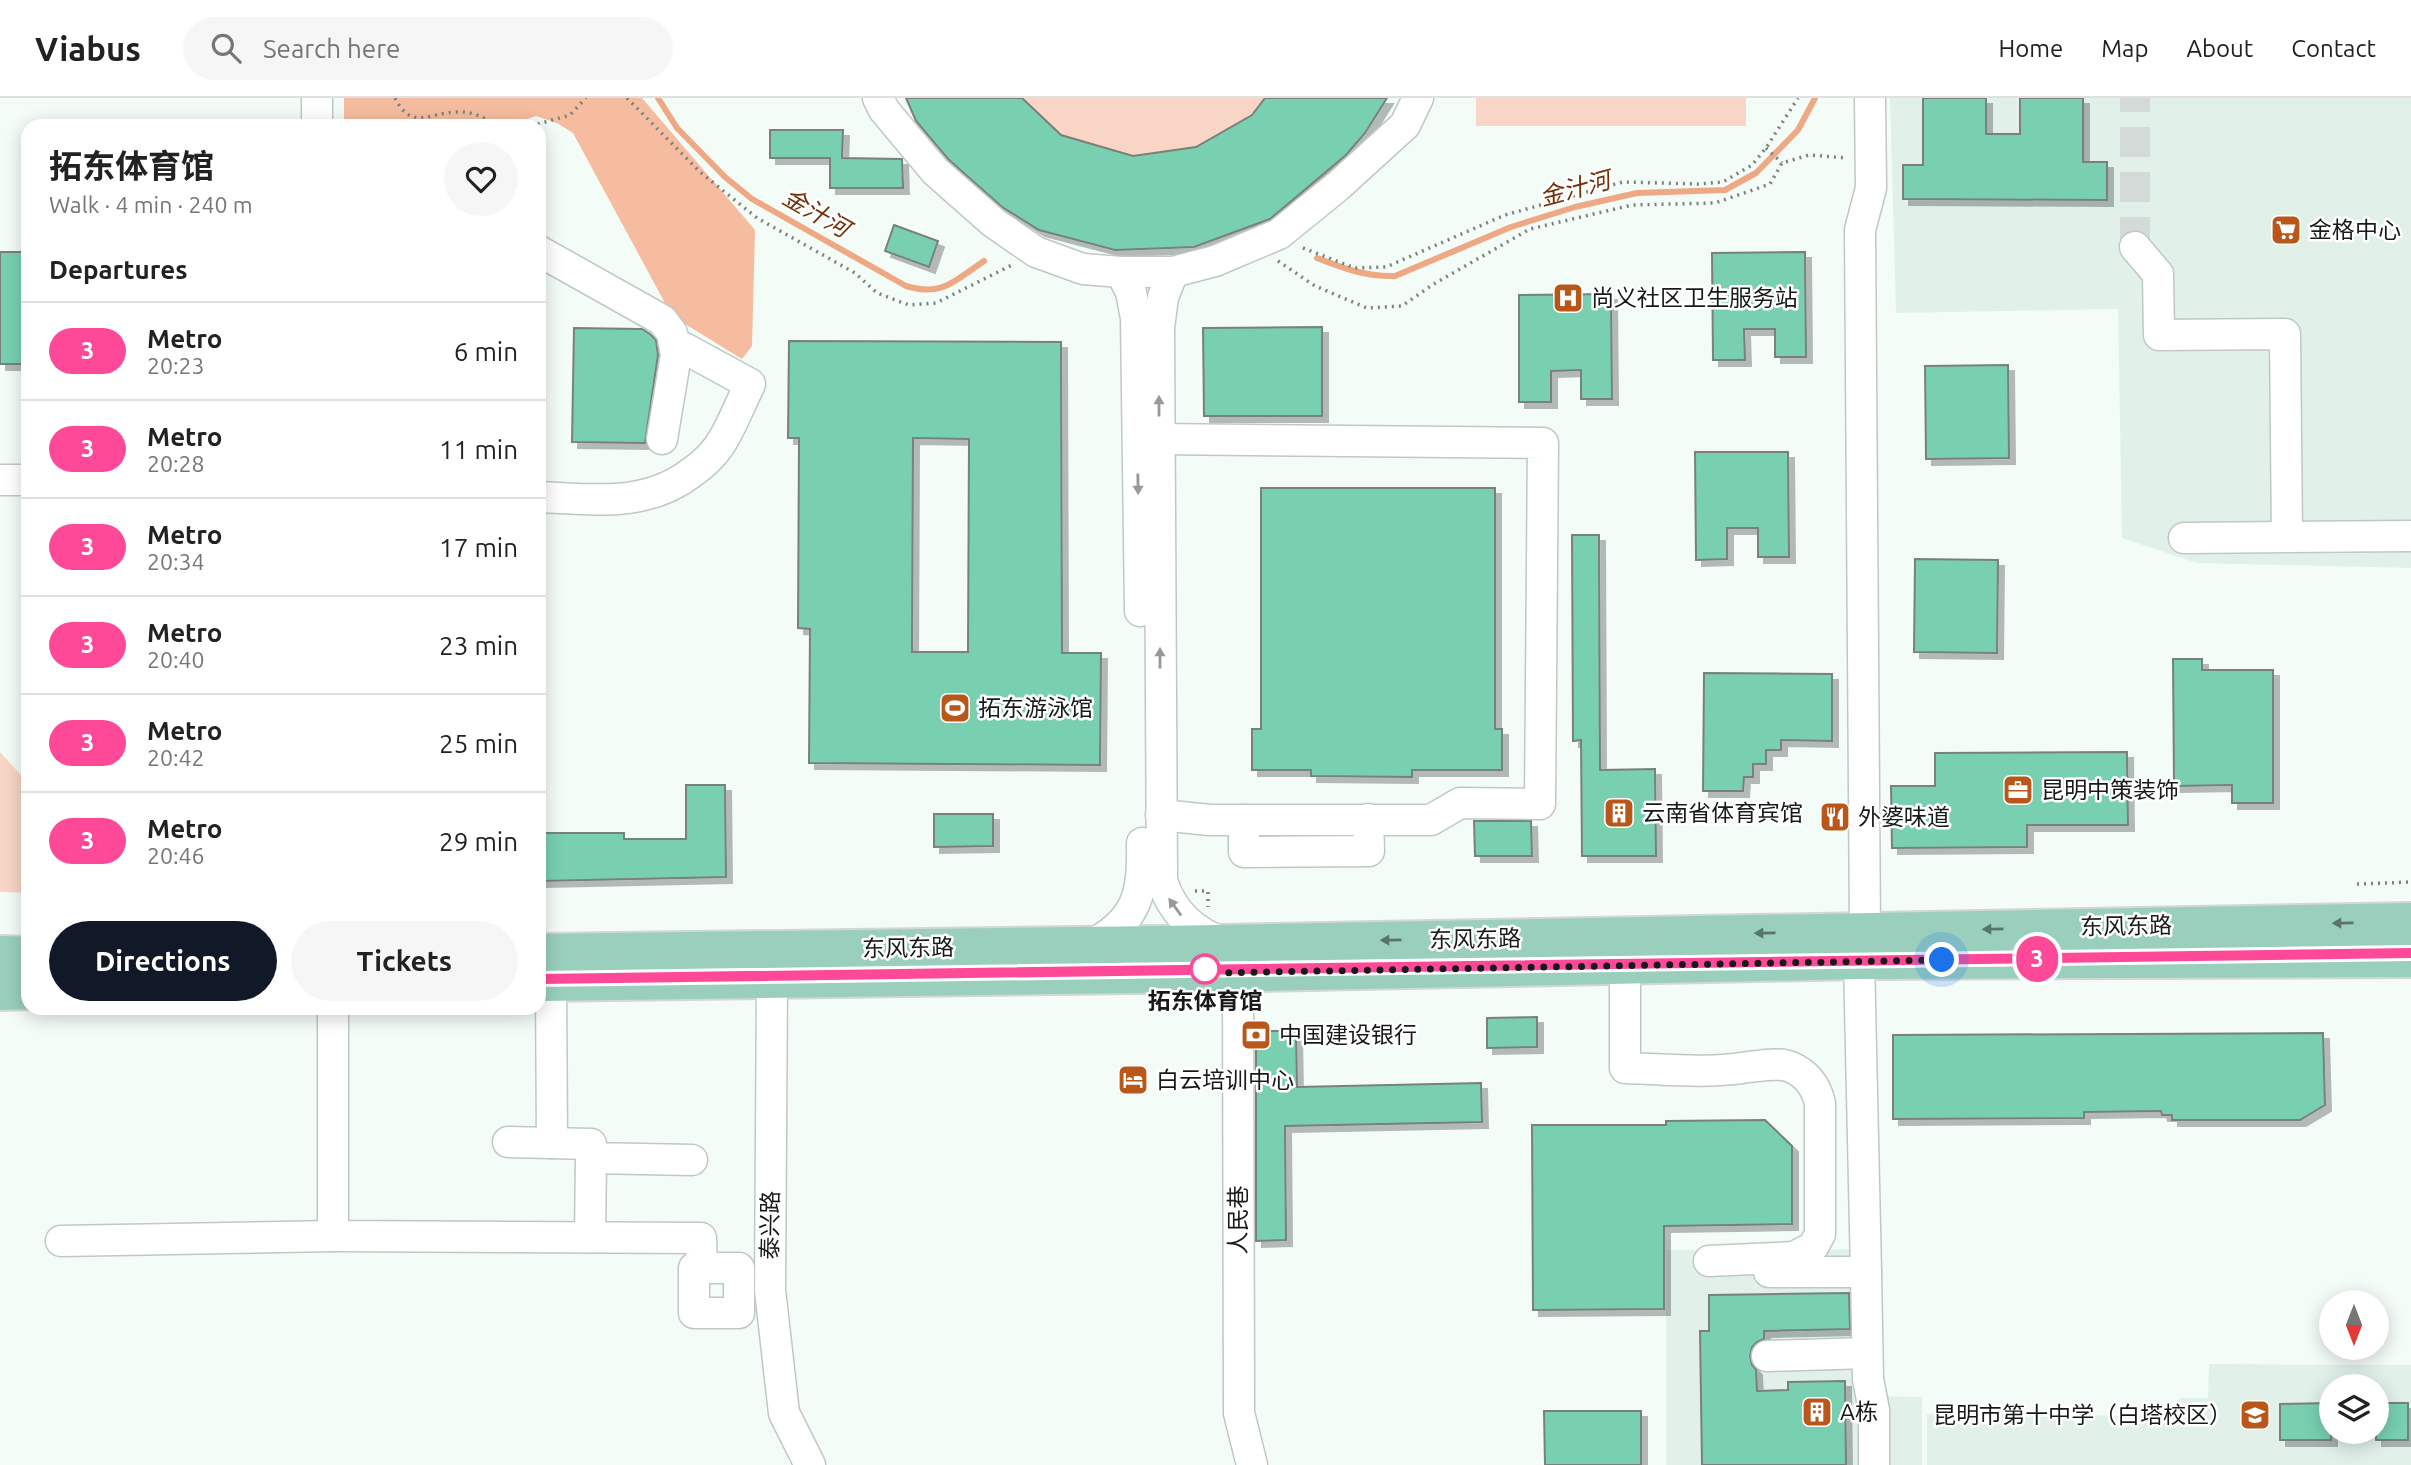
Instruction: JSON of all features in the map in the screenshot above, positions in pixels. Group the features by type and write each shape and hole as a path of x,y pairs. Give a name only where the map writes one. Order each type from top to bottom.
{"main road":[{"name":"东风东路","path":"546,972 772,979 1248,958 1862,945 2411,922"},
{"name":"东风东路","path":"546,972 1089,946 1248,958 1625,964 1862,945 2411,958"},
{"path":"0,955 21,956"},
{"path":"0,991 21,990"}],"street":[{"path":"317,98 317,119"},
{"path":"878,98 884,110 935,171 994,223 1036,252 1083,269 1121,272 1173,272 1215,261 1266,239 1338,186 1405,125 1418,98"},
{"path":"1870,98 1871,188 1860,230 1862,1152 1868,1366 1874,1410 1874,1465"},
{"path":"2135,247 2158,274 2160,335 2285,334 2287,536"},
{"path":"546,255 662,320 672,333 676,355 662,439"},
{"path":"1089,946 1103,939 1125,920 1139,895 1143,880 1136,318 1131,292 1121,272"},
{"path":"1173,272 1163,297 1159,328 1162,880 1166,895 1174,908 1194,928 1248,958"},
{"path":"546,497 617,499 652,495 678,483 707,461 724,439 750,384 684,348"},
{"path":"1159,439 1543,443 1540,804 1460,803 1431,820 1368,819 1368,851 1244,852 1244,820 1161,815"},
{"path":"0,480 21,480"},
{"path":"2184,538 2411,536"},
{"name":"人民巷","path":"1248,958 1239,1413 1252,1465"},
{"path":"1625,964 1625,1068 1730,1070 1763,1065 1788,1066 1805,1076 1816,1088 1820,1103 1820,1234 1813,1247 1794,1257 1711,1267 1866,1272"},
{"name":"泰兴路","path":"772,979 770,1286 784,1413 810,1465"},
{"path":"333,1015 333,1236"},
{"path":"545,1015 552,1143"},
{"path":"508,1142 591,1143 590,1237"},
{"path":"591,1158 692,1160"},
{"path":"61,1241 333,1236 701,1238 702,1268"},
{"path":"694,1268 739,1268 739,1286 739,1312 694,1312 694,1268"},
{"path":"739,1286 770,1286"},
{"path":"1767,1356 1868,1366"}],"path":[{"path":"395,98 402,112 418,119"},
{"path":"546,122 570,116 586,98"},
{"path":"627,98 700,172 757,218 855,273 877,293 909,305 936,303 1036,252"},
{"path":"1266,239 1299,246 1355,268 1386,267 1506,215 1623,182 1723,182 1752,165 1798,98"},
{"path":"424,119 456,112 487,119"},
{"path":"1766,148 1782,163"},
{"path":"1266,239 1315,286 1367,308 1402,306 1432,285 1530,229 1632,205 1715,203 1770,184 1782,163 1808,155 1870,159"},
{"path":"2357,884 2411,882"},
{"path":"1192,891 1208,891 1208,907"}],"shaded area":[{"path":"344,98 642,98 755,230 752,346 742,359 672,316 573,133 557,123 536,116 528,119 344,119"},
{"path":"906,98 1387,98 1365,133 1329,175 1273,220 1194,247 1115,250 1039,230 977,191 919,128"},
{"path":"1476,98 1746,98 1746,126 1476,126"},
{"path":"1890,98 2411,98 2411,568 2197,563 2122,538 2118,309 1896,313"},
{"path":"0,752 21,775 21,893 0,892"},
{"path":"1881,1249 1881,1396 1922,1397 1922,1465 1666,1465 1666,1250"},
{"name":"昆明市第十中学（白塔校区）","path":"2209,1364 2411,1365 2411,1465 1927,1465 1927,1414 2179,1416 2180,1398 2208,1398"}],"building":[{"path":"906,98 1022,98 1061,135 1133,156 1196,147 1252,115 1265,98 1387,98 1365,133 1346,155 1270,219 1194,247 1115,250 1039,230 1002,207 948,159 916,121"},
{"path":"1923,98 1986,98 1986,134 2020,134 2020,98 2083,98 2083,162 2107,162 2107,200 1903,199 1903,165 1923,165"},
{"path":"770,130 843,130 842,158 902,159 903,188 830,188 830,158 770,158"},
{"path":"894,225 938,241 929,267 885,251"},
{"path":"0,252 21,252 21,364 0,364"},
{"path":"1805,252 1806,357 1775,357 1775,329 1744,329 1745,360 1713,360 1712,253"},
{"path":"1611,294 1612,399 1581,399 1581,370 1551,371 1551,402 1519,402 1519,295"},
{"path":"1322,327 1322,416 1204,416 1203,328"},
{"path":"574,328 642,329 656,340 658,355 645,443 572,442"},
{"path":"789,341 1061,342 1062,653 1101,653 1100,765 809,763 810,629 798,628 799,438 788,438","holes":["913,438 969,439 968,652 912,652"]},
{"path":"2008,365 2009,458 1926,459 1925,366"},
{"path":"1695,452 1788,452 1789,557 1758,557 1758,528 1727,528 1727,559 1696,560"},
{"path":"1261,488 1495,488 1495,729 1502,729 1502,770 1412,770 1412,777 1311,776 1311,770 1252,770 1252,729 1261,729"},
{"path":"1572,535 1599,535 1600,770 1655,769 1656,856 1582,856 1581,740 1573,741"},
{"path":"1915,559 1998,560 1997,653 1914,652"},
{"path":"2173,659 2202,659 2202,670 2273,670 2273,803 2232,803 2232,785 2174,786"},
{"path":"1704,673 1832,674 1832,741 1781,740 1781,750 1766,750 1766,764 1753,764 1753,777 1744,777 1743,791 1703,791"},
{"path":"2127,752 2128,825 2027,825 2027,847 1892,848 1891,786 1935,786 1935,753"},
{"path":"686,785 725,785 726,877 546,881 546,833 624,833 624,839 686,839"},
{"path":"934,814 993,814 993,846 934,847"},
{"path":"1474,821 1531,821 1532,856 1475,856"},
{"path":"1537,1017 1537,1047 1487,1048 1487,1018"},
{"path":"1256,1031 1296,1031 1297,1087 1481,1083 1482,1122 1285,1126 1286,1240 1256,1241"},
{"path":"2323,1033 2325,1105 2300,1120 2172,1120 2172,1115 2162,1115 2161,1111 2084,1112 2084,1118 1893,1119 1893,1035"},
{"path":"1765,1120 1792,1146 1792,1224 1664,1226 1664,1309 1533,1310 1532,1125 1666,1125 1666,1121"},
{"path":"1849,1293 1850,1329 1764,1331 1764,1339 1752,1347 1750,1356 1756,1369 1757,1391 1788,1390 1788,1382 1845,1381 1846,1465 1702,1465 1700,1331 1709,1331 1709,1295"},
{"path":"2319,1403 2319,1440 2280,1440 2280,1404"},
{"path":"2389,1403 2408,1403 2408,1440 2389,1440"},
{"path":"1544,1411 1641,1411 1641,1465 1545,1465"}],"waterway":[{"name":"金汁河","path":"658,98 677,128 725,177 752,199 906,286 930,290 939,288 956,281 984,261"},
{"name":"金汁河","path":"1317,258 1364,273 1395,276 1511,227 1575,207 1637,193 1725,190 1756,173 1798,130 1815,98"}],"tunnel":[{"path":"2135,98 2135,247"}],"metro line":[{"name":"3","path":"546,979 2411,953"}],"place":[{"name":"金格中心","path":"2286,230"},
{"name":"尚义社区卫生服务站","path":"1568,298"},
{"name":"拓东游泳馆","path":"955,708"},
{"name":"昆明中策装饰","path":"2018,790"},
{"name":"云南省体育宾馆","path":"1619,813"},
{"name":"外婆味道","path":"1835,817"},
{"name":"拓东体育馆","path":"1205,969"},
{"name":"中国建设银行","path":"1256,1035"},
{"name":"白云培训中心","path":"1133,1080"},
{"name":"A栋","path":"1817,1412"},
{"name":"昆明市第十中学（白塔校区）","path":"2255,1415"}],"route":[{"path":"1205,969 1210,973 1942,960"}]}
